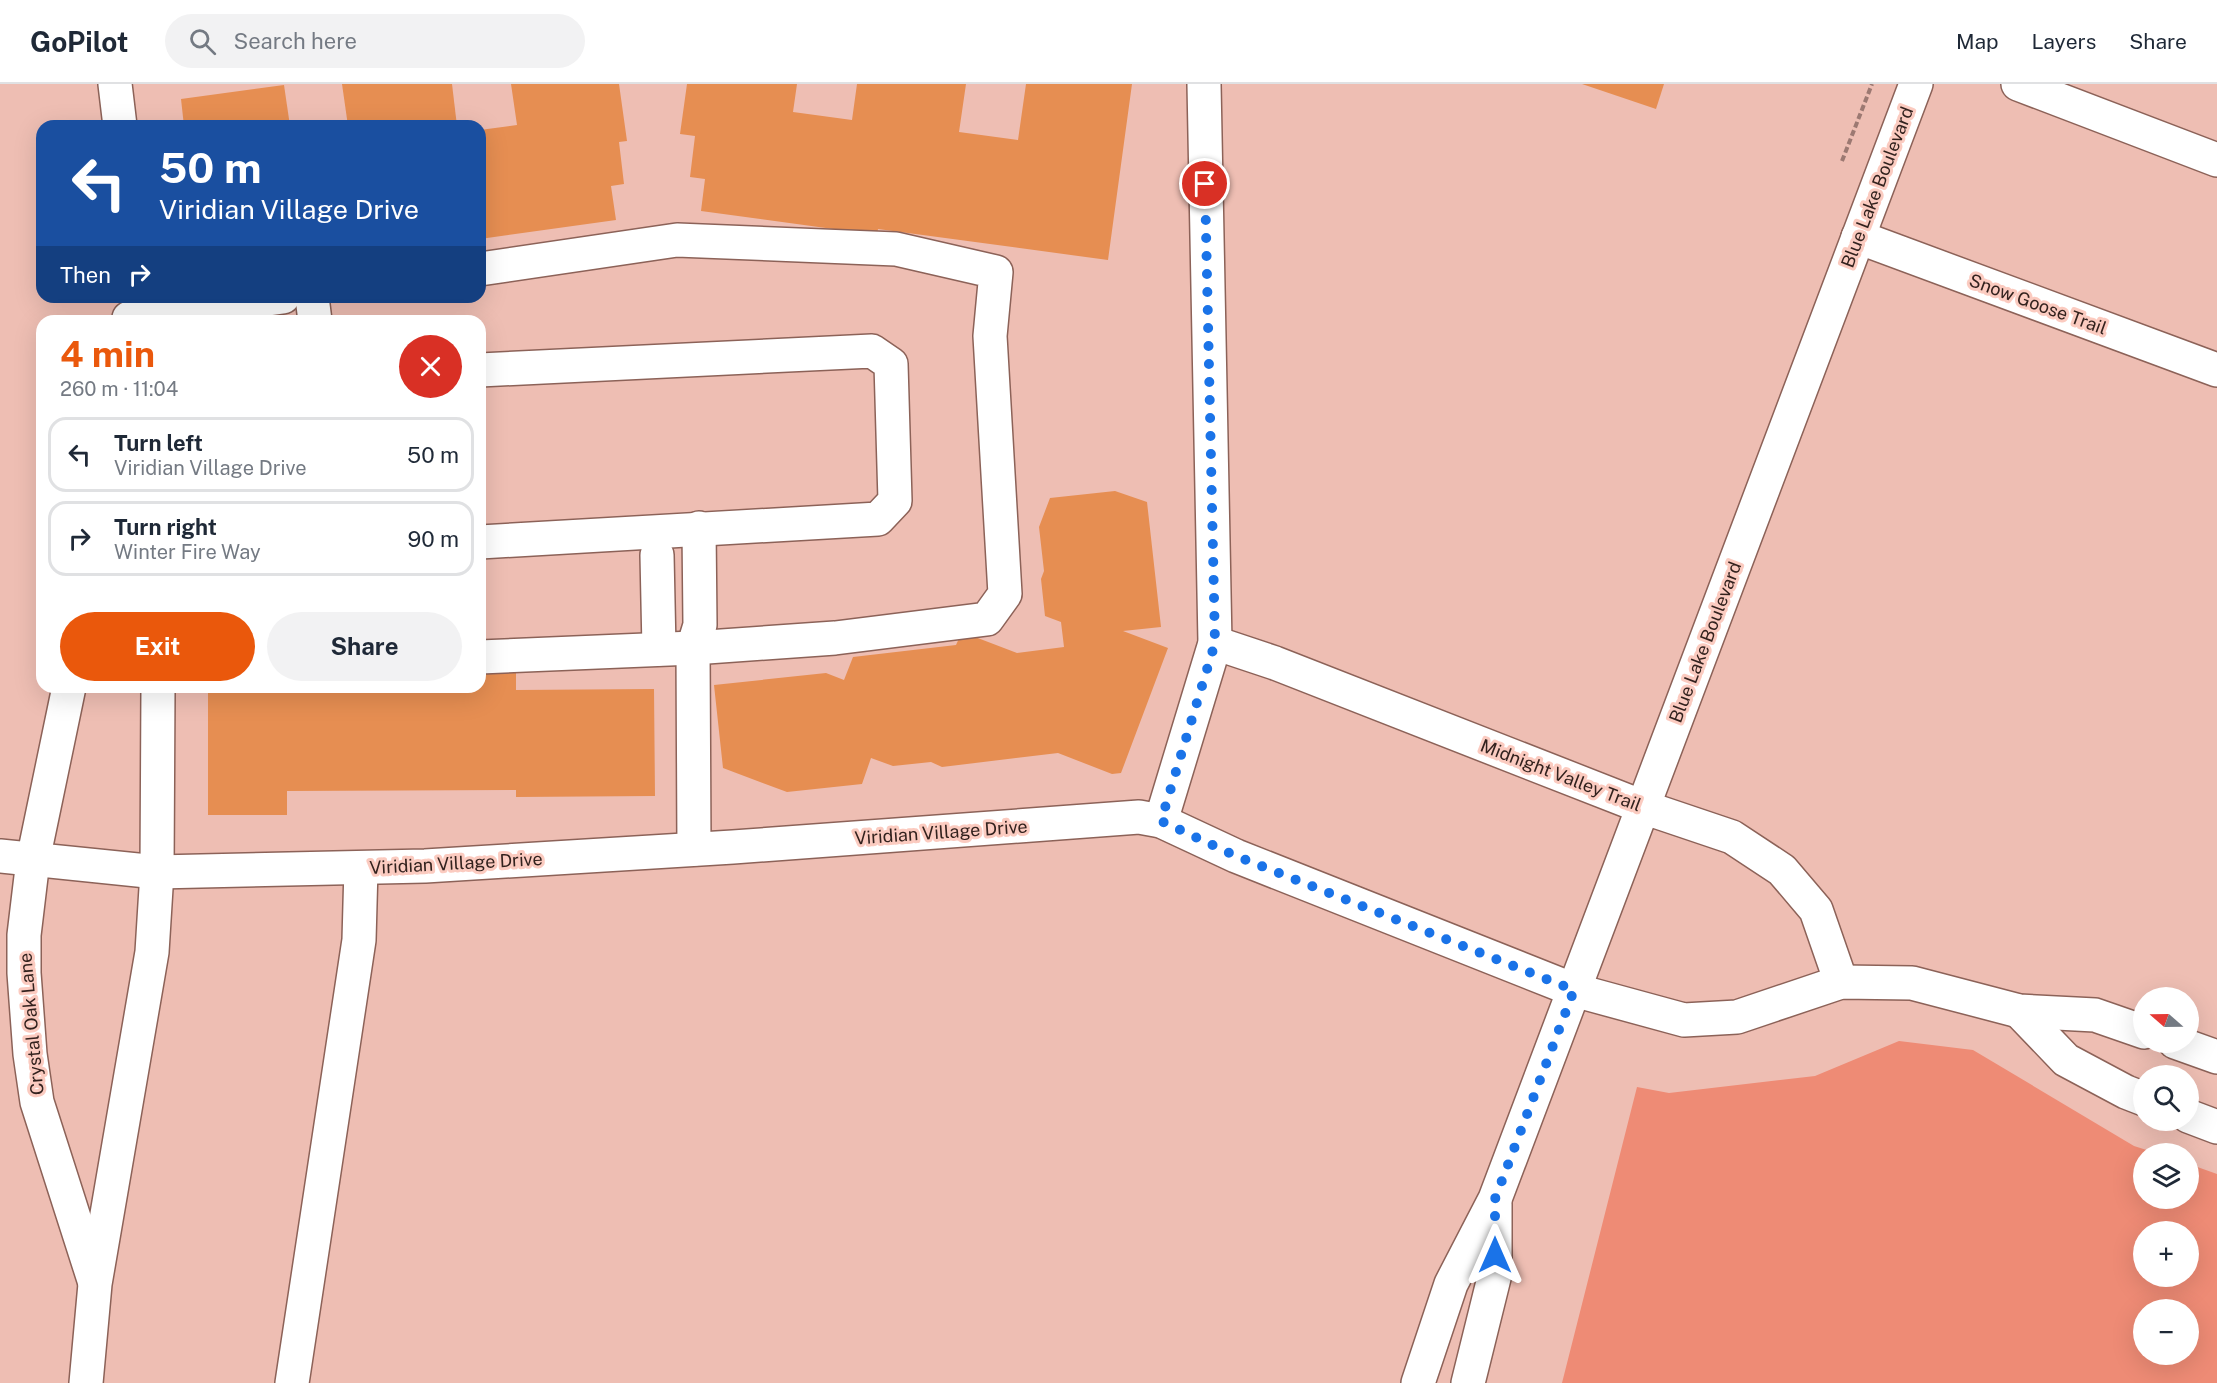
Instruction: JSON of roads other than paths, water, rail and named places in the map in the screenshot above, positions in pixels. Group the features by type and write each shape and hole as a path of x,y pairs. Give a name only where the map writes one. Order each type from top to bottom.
{"street":[{"path":"115,84 119,120"},
{"path":"1161,821 1215,643 1204,84"},
{"name":"Blue Lake Boulevard","path":"1418,1383 1451,1284 1495,1199 1916,84"},
{"path":"2018,84 2217,160"},
{"name":"Snow Goose Trail","path":"1858,237 2217,370"},
{"path":"486,267 677,240 896,249 996,272 990,336 1005,594 987,619 836,638 659,650 486,657"},
{"path":"129,312 221,303"},
{"path":"486,370 872,351 891,364 895,501 878,519 486,542"},
{"path":"694,849 693,648 700,625 699,528"},
{"path":"657,555 659,650"},
{"name":"Midnight Valley Trail","path":"1215,643 1275,663 1643,807 1731,837 1782,870 1816,910 1841,982"},
{"name":"Crystal Oak Lane","path":"68,693 33,860 24,934 24,973 30,1054 37,1102 95,1284"},
{"name":"Crystal Oak Lane","path":"86,1383 95,1284 152,952 157,872 158,693"},
{"name":"Viridian Village Drive","path":"0,856 157,872 362,868 694,849 1139,817 1161,821 1236,856 1574,990 1684,1020 1737,1017 1841,982 1912,982 2019,1011 2094,1015 2133,1028"},
{"path":"292,1383 359,940 362,868"},
{"path":"2019,1011 2067,1060 2133,1095"},
{"path":"2199,1051 2217,1057"},
{"path":"2199,1120 2217,1126"},
{"name":"Blue Lake Boulevard","path":"1468,1383 1495,1274 1495,1199"}]}
